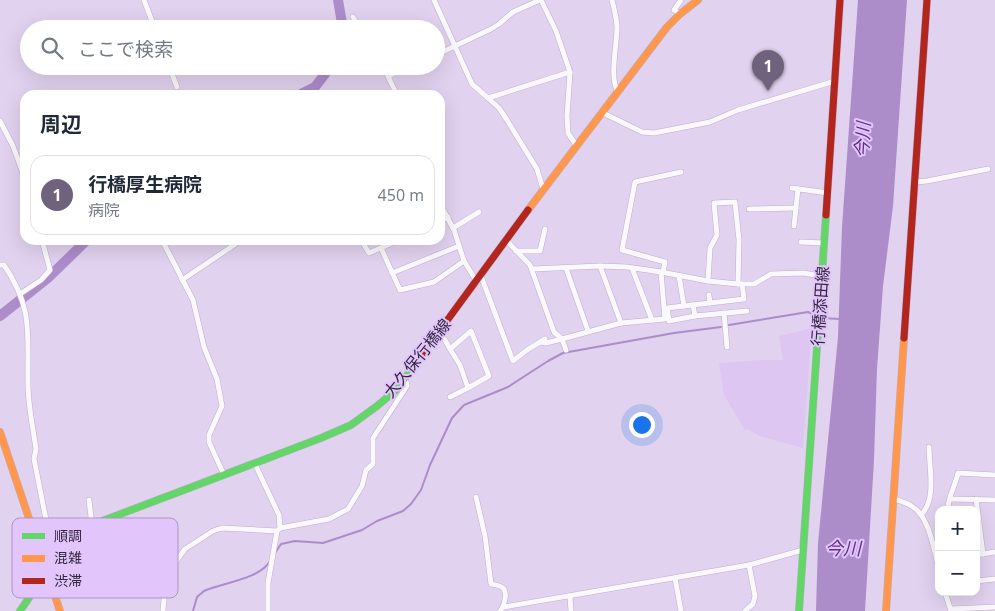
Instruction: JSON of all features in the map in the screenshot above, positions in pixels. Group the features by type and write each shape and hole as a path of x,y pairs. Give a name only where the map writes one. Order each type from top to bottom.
{"main road":[{"name":"大久保行橋線","path":"110,518 255,464 351,425 396,390 600,112 667,28 680,14 698,0"},
{"name":"行橋添田線","path":"799,611 840,0"},
{"path":"886,611 927,0"},
{"path":"0,432 28,518"},
{"name":"大久保行橋線","path":"20,611 29,598"},
{"path":"55,598 60,611"}],"street":[{"path":"144,0 152,20"},
{"path":"434,0 444,20"},
{"path":"445,51 499,24 513,12 540,0 556,31 570,72 567,116 568,132 576,145"},
{"path":"612,0 617,28 614,51 614,86 618,91"},
{"path":"680,14 674,10 681,0"},
{"path":"445,23 472,84 499,108 536,169 543,189"},
{"path":"488,98 570,72"},
{"path":"172,75 177,88"},
{"path":"389,76 394,90"},
{"path":"600,112 642,132 654,133 700,125 738,110 835,81"},
{"path":"0,121 20,166"},
{"path":"915,182 988,169"},
{"path":"445,212 453,228 464,261 479,279 512,361 543,340 546,342 621,323 665,319 662,272 665,262 622,250 635,182 680,172"},
{"path":"794,226 796,208 795,189 828,193"},
{"path":"708,281 710,248 717,235 714,203 735,202 739,240 740,284 744,299 667,308 669,321 695,316 747,311"},
{"path":"749,209 796,208"},
{"path":"453,228 479,212"},
{"path":"516,251 540,251 545,230"},
{"path":"506,240 532,269 554,332 562,338 566,350"},
{"path":"801,242 824,243"},
{"path":"20,294 41,280 50,270 43,245"},
{"path":"164,245 193,300 204,347 217,379 222,406 209,435 209,442 224,475"},
{"path":"182,280 234,245"},
{"path":"364,245 368,253 388,245"},
{"path":"392,273 459,246"},
{"path":"381,248 400,290 434,282 464,261"},
{"path":"0,265 4,265 13,278 27,315 29,334 28,386 36,449 34,459 46,518"},
{"path":"532,269 600,266 632,268 708,281 740,284 754,284 771,274 822,276"},
{"path":"600,266 621,323"},
{"path":"566,268 588,331"},
{"path":"632,268 652,320"},
{"path":"679,276 684,306"},
{"path":"709,295 710,303"},
{"path":"721,302 727,347"},
{"path":"694,305 695,316"},
{"path":"440,331 460,365 468,388"},
{"path":"450,349 471,331 489,376 450,396"},
{"path":"178,559 185,549 213,531 222,528 279,529 329,519 348,509 362,486 366,470 373,464 373,438 407,386 405,377"},
{"path":"921,515 927,509 930,498 930,447"},
{"path":"255,464 279,516 279,529 268,583 268,611 260,611"},
{"path":"947,506 958,473 995,475"},
{"path":"476,497 485,536 491,584 504,588 505,592 502,609 749,565 803,550"},
{"path":"894,499 914,508 921,515 935,551"},
{"path":"950,499 995,500"},
{"path":"976,499 979,551"},
{"path":"89,500 91,518"},
{"path":"980,554 995,552"},
{"path":"746,611 753,604 755,596 749,565"},
{"path":"675,578 681,611"},
{"path":"980,581 995,579"},
{"path":"570,596 572,611"},
{"path":"946,596 951,610 995,607"},
{"path":"163,611 164,598"}],"shaded area":[{"path":"812,328 803,448 760,436 748,429 745,430 724,395 719,363 783,360 779,336"}],"water":[{"name":"今川","path":"858,0 907,0 893,206 883,286 877,369 874,460 865,611 816,611 818,543 838,337 842,227"}],"waterway":[{"path":"338,0 341,20"},
{"path":"309,90 315,87 324,75"},
{"path":"0,316 49,277 82,245"},
{"path":"729,325 808,312 815,315"},
{"path":"822,318 840,319"},
{"path":"275,553 281,544 295,541 323,543 362,530 377,521 403,511 411,504 421,490 430,465 452,418 464,405 508,387 563,353 674,333 721,327"},
{"path":"193,611 197,597 204,591 240,580 258,572 270,561"}],"traffic: fast":[{"path":"799,611 826,215"},
{"path":"110,518 351,425 396,390 413,367"},
{"path":"20,611 29,598"}],"traffic: slow":[{"path":"528,210 667,27 698,0"},
{"path":"886,611 904,338"},
{"path":"0,432 29,518"},
{"path":"56,598 60,611"}],"traffic: jam":[{"path":"826,215 840,0"},
{"path":"904,338 927,0"},
{"path":"413,367 528,210"}],"place":[{"name":"行橋厚生病院","path":"768,91"}]}
